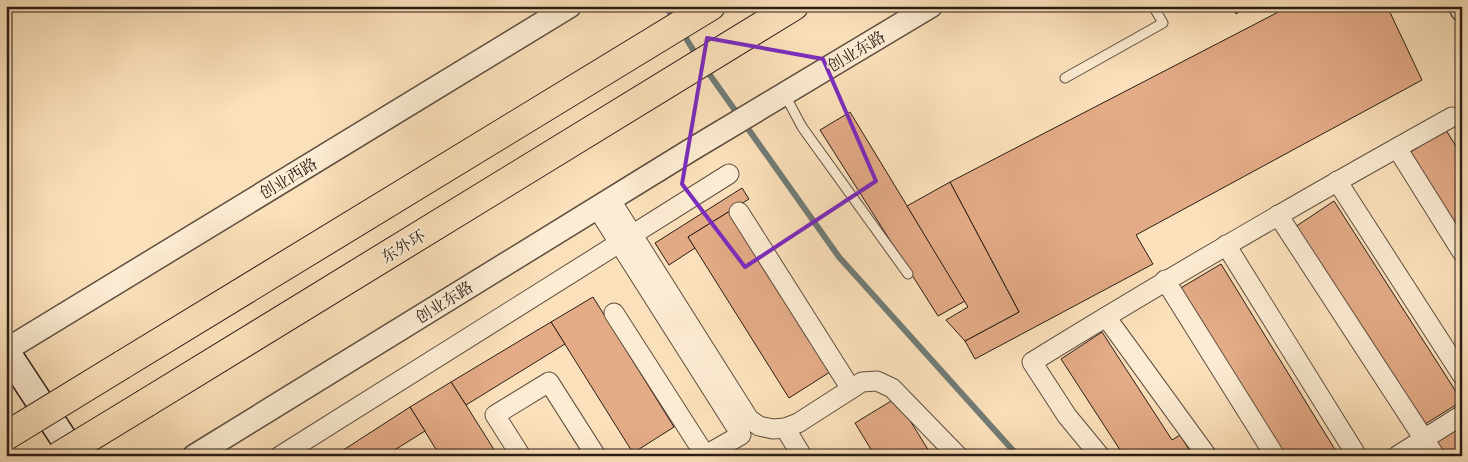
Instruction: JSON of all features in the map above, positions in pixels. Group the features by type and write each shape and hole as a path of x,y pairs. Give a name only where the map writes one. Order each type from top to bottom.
{"highway":[{"path":"6,436 711,6"},
{"name":"东外环","path":"59,456 794,6"}],"main road":[{"path":"6,351 75,456"}],"street":[{"name":"创业西路","path":"6,351 570,6"},
{"name":"创业东路","path":"194,456 694,148 931,6"},
{"path":"1460,6 1462,10"},
{"path":"1100,456 1067,416 1032,362 1165,280 1337,180 1452,117"},
{"path":"1397,148 1462,252"},
{"path":"280,456 729,174"},
{"path":"1337,180 1460,370"},
{"path":"604,204 741,436"},
{"path":"739,212 851,389"},
{"path":"1278,215 1435,456"},
{"path":"626,239 748,419 759,426 773,429 786,428 798,423 862,382 877,381 892,388 958,456"},
{"path":"1226,245 1357,456"},
{"path":"1165,280 1274,456"},
{"path":"614,313 704,456 759,426"},
{"path":"1106,317 1207,456"},
{"path":"521,456 496,415 549,382 596,456"},
{"path":"1397,456 1462,415"},
{"path":"786,428 802,456"}],"lane":[{"path":"1065,78 1163,24 1153,6"},
{"path":"782,95 802,127 908,274"}],"highlighted area":[{"path":"707,38 823,59 876,181 745,267 682,184"}],"building":[{"path":"1231,6 1249,6 1236,14"},
{"path":"1290,6 1387,6 1422,80 1136,235 1153,264 975,359 965,341 1019,312 950,182"},
{"path":"850,112 965,301 938,316 820,130"},
{"path":"1446,130 1462,156 1462,237 1409,153"},
{"path":"950,182 1019,312 965,341 946,320 968,307 907,206"},
{"path":"742,188 749,199 688,237 695,248 669,265 655,243"},
{"path":"1334,201 1462,401 1422,426 1295,227"},
{"path":"730,211 830,372 789,398 688,237"},
{"path":"1221,264 1339,456 1282,456 1179,289"},
{"path":"593,297 674,427 633,453 551,322"},
{"path":"551,322 565,344 466,405 451,382"},
{"path":"1102,332 1172,440 1180,435 1193,456 1124,456 1061,359"},
{"path":"451,382 498,456 440,456 410,407"},
{"path":"896,398 932,456 875,456 855,423"},
{"path":"410,407 425,431 385,456 334,456"},
{"path":"1462,423 1462,456 1444,456 1435,440"}],"waterway":[{"path":"666,6 674,20"},
{"path":"681,30 698,58"},
{"path":"705,68 839,257 1018,456"}]}
